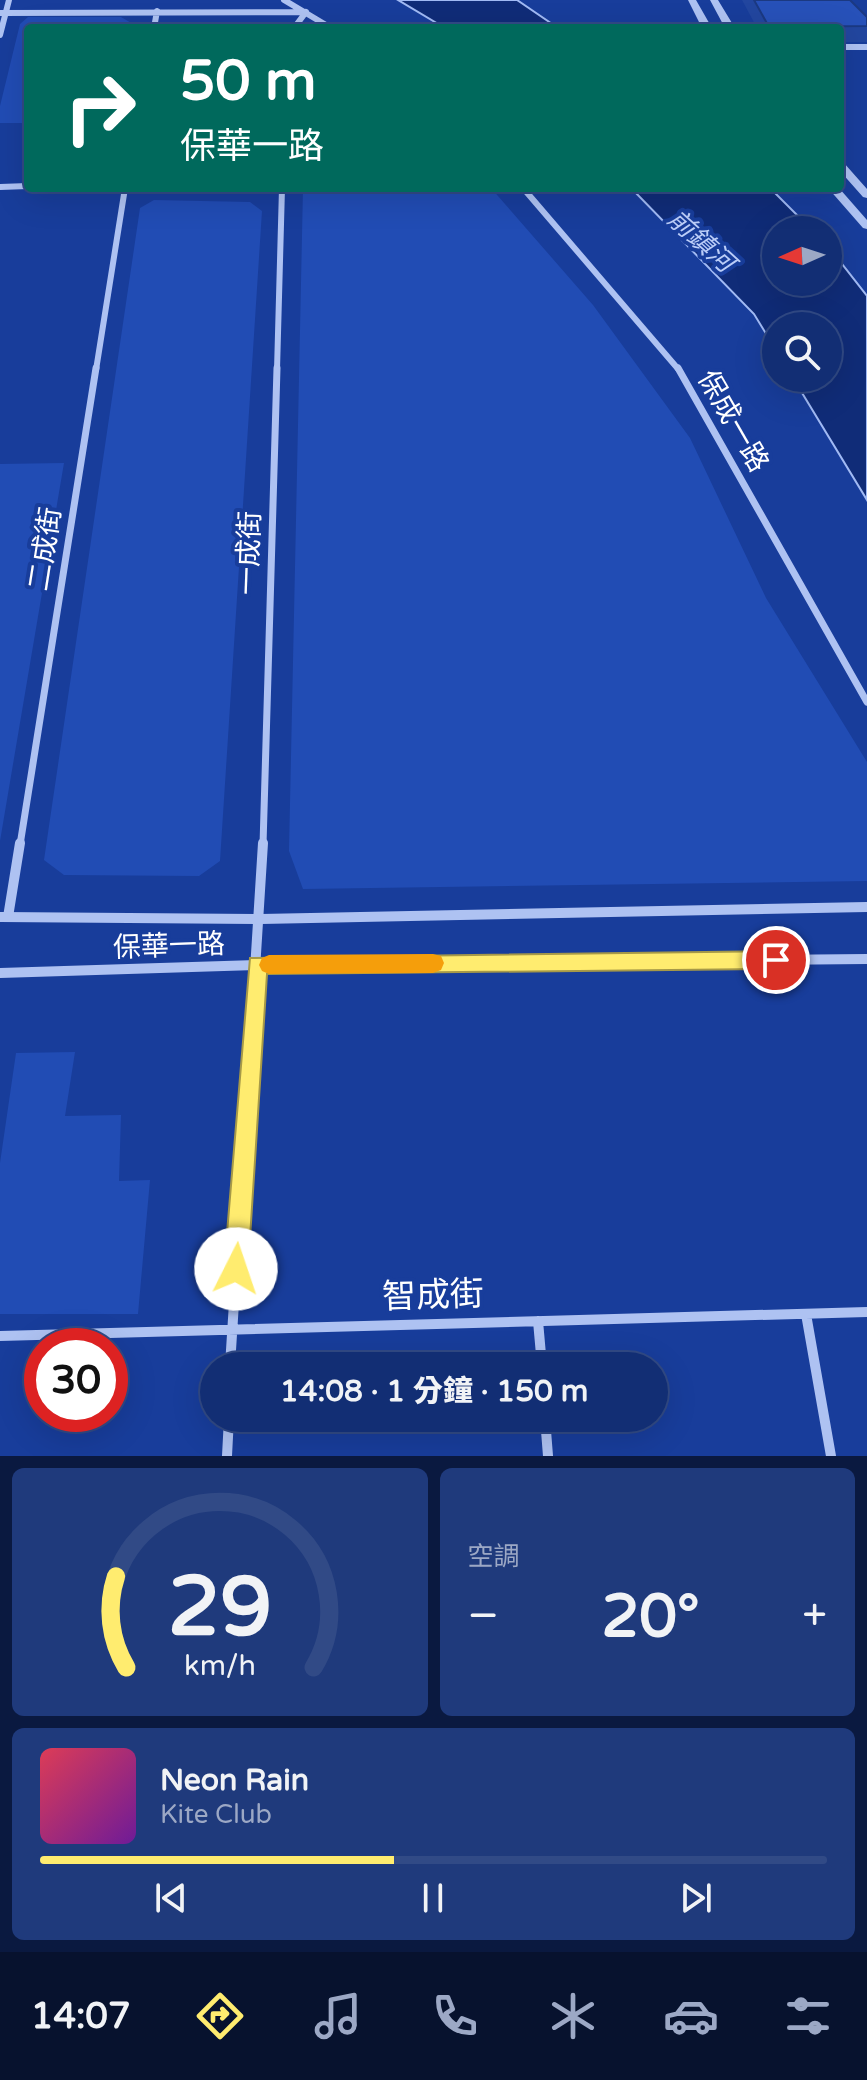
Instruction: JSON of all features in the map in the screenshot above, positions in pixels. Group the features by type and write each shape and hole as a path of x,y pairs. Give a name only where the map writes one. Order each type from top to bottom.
{"street":[{"path":"0,35 3,13 9,0"},
{"path":"284,0 325,24"},
{"path":"692,0 705,24"},
{"path":"714,0 728,24"},
{"path":"155,24 157,11"},
{"path":"3,13 306,12"},
{"path":"297,24 306,12"},
{"path":"844,47 867,47"},
{"path":"844,169 867,195"},
{"path":"0,187 24,186"},
{"name":"二成街","path":"4,917 124,192"},
{"name":"一成街","path":"231,1352 261,919 282,192"},
{"name":"保成一路","path":"526,192 677,367 867,702"},
{"path":"837,192 867,226"},
{"name":"保華一路","path":"4,917 261,919 867,907"},
{"name":"保華一路","path":"0,973 257,965 867,959"},
{"name":"智成街","path":"0,1336 867,1312"},
{"path":"806,1314 831,1456"},
{"path":"538,1321 541,1352"},
{"path":"227,1456 228,1432"},
{"path":"546,1432 548,1456"}],"shaded area":[{"path":"28,17 121,17 133,24 24,24 24,123 0,123 0,106 20,24"},
{"path":"303,192 494,192 593,305 690,438 766,598 867,762 867,881 303,889 289,851"},
{"path":"154,200 250,202 262,211 220,861 199,876 64,875 44,860 140,208"},
{"path":"64,463 0,841 0,464"},
{"path":"75,1052 65,1116 121,1115 119,1181 150,1180 138,1314 0,1314 0,1163 16,1053"}],"water":[{"path":"398,0 517,0 552,24 438,24"},
{"name":"前鎮河","path":"635,192 774,192 798,216 762,216 762,296 842,296 842,264 867,296 867,500 801,392 842,392 842,312 762,312 762,327 754,314"}],"building":[{"path":"754,0 850,0 867,17 867,26 767,24"}],"slow traffic":[{"path":"269,965 433,963"}],"route":[{"path":"236,1269 257,965 776,960"}]}
